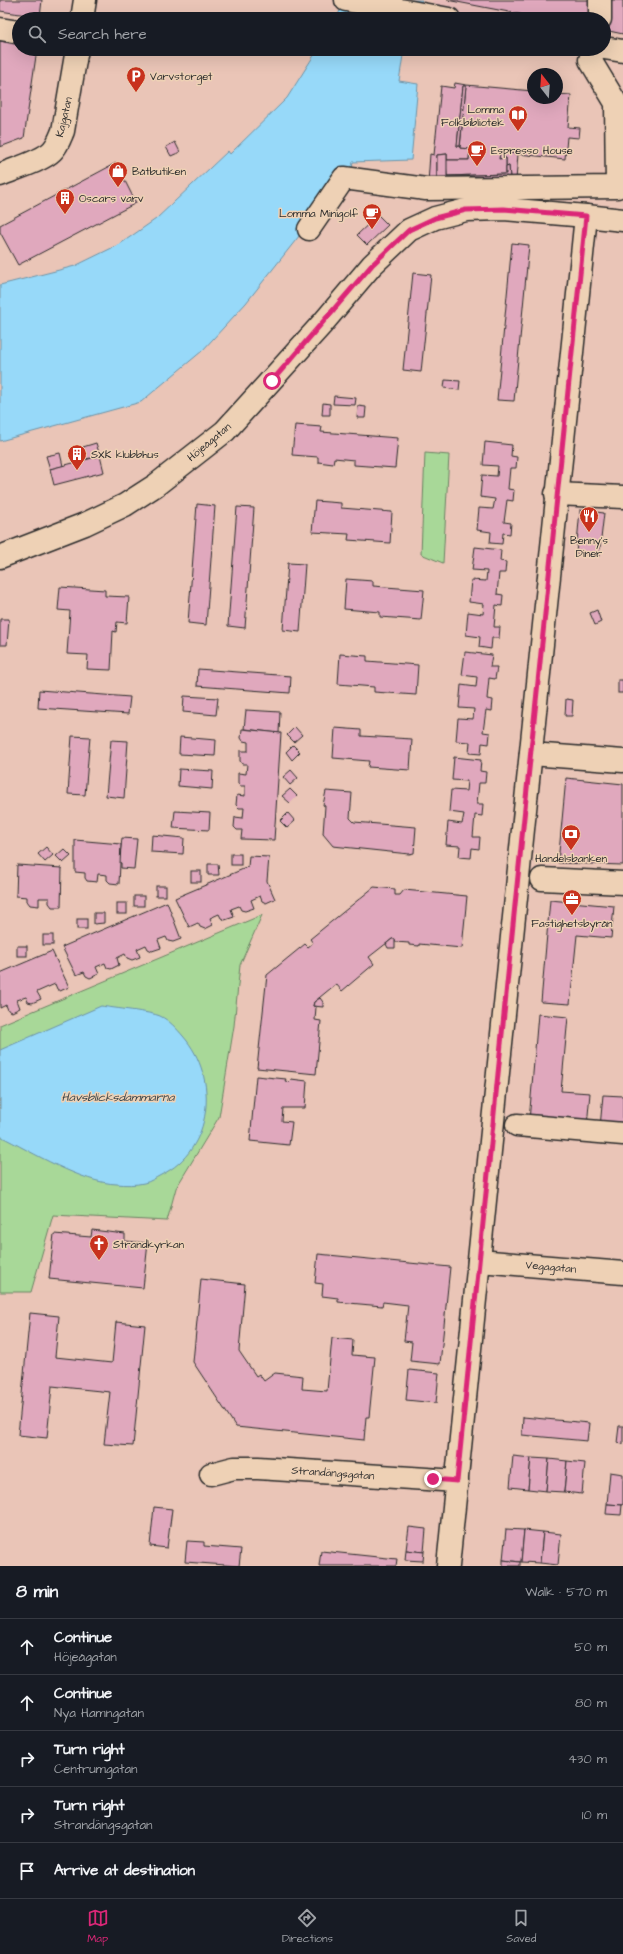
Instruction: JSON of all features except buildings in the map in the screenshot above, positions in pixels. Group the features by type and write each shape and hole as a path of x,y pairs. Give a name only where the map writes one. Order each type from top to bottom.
{"street":[{"path":"83,12 84,0"},
{"path":"346,0 411,12"},
{"path":"600,0 600,12"},
{"path":"0,29 12,31"},
{"path":"611,52 623,51"},
{"name":"Kajgatan","path":"0,175 52,151 59,141 63,131 76,56"},
{"path":"309,229 344,178 426,189 617,187 616,103 598,56"},
{"name":"Höjeågatan","path":"0,557 85,524 125,506 156,485 225,431 322,324 372,265 409,230 435,218 466,210 504,209 623,220"},
{"path":"448,1566 517,870 531,754 556,494 586,216"},
{"path":"556,494 623,497"},
{"path":"531,754 623,761"},
{"path":"542,879 623,883"},
{"path":"517,1125 623,1134"},
{"name":"Vegagatan","path":"479,1261 623,1273"},
{"name":"Strandängsgatan","path":"211,1474 234,1468 258,1468 457,1481"}],"shaded area":[{"path":"431,0 600,0 600,12 446,12"}],"green space":[{"path":"425,453 449,455 443,563 421,554"},
{"path":"262,915 240,965 234,1026 219,1117 176,1188 167,1221 53,1215 31,1292 0,1292 0,1025"}],"water":[{"path":"345,0 422,0 417,12 339,12"},
{"path":"314,56 403,56 399,81 418,84 411,160 353,162 352,168 342,169 307,226 246,303 202,351 141,402 0,441 0,285 75,266 120,244 156,219 228,151 230,154 287,98"},
{"name":"Havsblicksdammarna","path":"101,1006 160,1016 173,1025 183,1036 195,1053 202,1072 206,1092 205,1112 201,1131 192,1149 178,1164 150,1181 134,1184 120,1184 88,1178 57,1166 0,1136 0,1050"}],"place":[{"name":"Varvstorget","path":"136,93"},
{"name":"Lomma Folkbibliotek","path":"518,132"},
{"name":"Espresso House","path":"477,167"},
{"name":"Båtbutiken","path":"118,188"},
{"name":"Oscars varv","path":"65,215"},
{"name":"Lomma Minigolf","path":"372,230"},
{"name":"SXK klubbhus","path":"77,471"},
{"name":"Benny's Diner","path":"589,533"},
{"name":"Handelsbanken","path":"571,851"},
{"name":"Fastighetsbyrån","path":"572,916"},
{"name":"Strandkyrkan","path":"99,1261"}],"route":[{"path":"272,381 372,265 409,230 435,218 466,210 504,209 586,216 556,494 531,754 517,870 457,1481 433,1479"}]}
